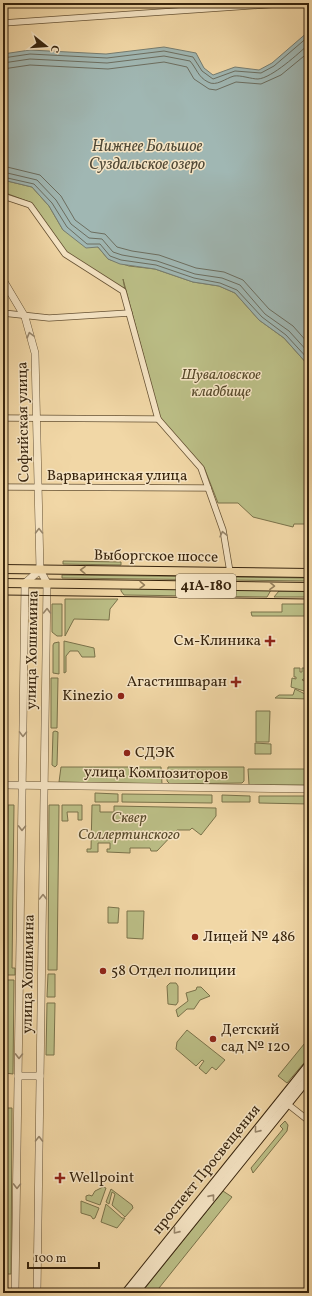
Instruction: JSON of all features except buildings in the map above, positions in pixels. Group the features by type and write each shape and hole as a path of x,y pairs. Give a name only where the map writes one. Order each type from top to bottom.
{"main road":[{"name":"Выборгское шоссе","path":"3,569 309,573"},
{"name":"Выборгское шоссе","path":"3,583 309,587"},
{"name":"проспект Просвещения","path":"135,1293 284,1102 309,1065"},
{"name":"проспект Просвещения","path":"126,1293 284,1102 309,1077"}],"street":[{"path":"3,23 294,3"},
{"path":"3,196 30,205 65,254 123,291 158,419 201,468 223,530 230,572"},
{"name":"Софийская улица","path":"3,280 25,317 35,353 40,570"},
{"path":"3,313 25,317 49,318 129,313"},
{"path":"3,418 158,419"},
{"name":"Варваринская улица","path":"3,487 208,488"},
{"name":"улица Хошимина","path":"15,1293 25,583 40,570 47,583 37,1293"},
{"name":"улица Композиторов","path":"3,785 22,787 309,791"},
{"name":"улица Композиторов","path":"3,789 22,787"},
{"path":"18,1076 40,1076"},
{"path":"284,1102 309,1121"}],"green space":[{"name":"Шуваловское кладбище","path":"3,180 32,187 49,206 63,230 98,247 108,259 129,266 155,269 193,282 219,286 235,293 259,320 284,338 309,366 309,524 294,524 293,527 253,517 238,503 218,503 204,467 160,418 123,279 125,290 68,254 32,203 3,192"},
{"path":"63,561 121,562 121,565 63,564"},
{"path":"62,575 309,578 309,581 62,578"},
{"path":"121,588 271,590 267,597 124,595"},
{"path":"279,591 309,591 309,597 274,597"},
{"path":"65,599 118,599 110,609 109,620 74,619 65,636"},
{"path":"52,604 62,604 62,636 57,636 52,632"},
{"path":"282,604 309,604 309,616 252,616 251,612 282,612"},
{"path":"64,641 94,648 95,657 82,657 78,651 70,651 66,656 66,672 64,673"},
{"path":"59,642 59,674 53,673 53,645 54,643"},
{"path":"294,668 300,668 300,672 302,672 302,668 309,668 307,680 302,680 307,682 304,691 291,687 292,678 296,679 296,677 294,677"},
{"path":"51,678 58,678 57,728 51,728"},
{"path":"295,689 309,696 309,699 275,698 279,695 293,695"},
{"path":"256,711 270,711 269,742 256,742"},
{"path":"53,732 58,732 57,765 55,767 52,765"},
{"path":"255,743 271,744 271,754 255,754"},
{"path":"61,767 161,767 162,784 59,782"},
{"path":"168,767 244,767 244,781 242,783 170,784 167,781"},
{"path":"248,769 309,769 309,785 249,785"},
{"path":"95,793 118,794 118,802 95,802"},
{"path":"122,794 212,795 212,803 122,802"},
{"path":"222,795 250,796 250,802 222,802"},
{"path":"259,796 309,796 309,804 259,803"},
{"path":"8,805 14,805 12,968 15,968 15,975 6,975"},
{"path":"49,805 59,805 57,970 48,970"},
{"path":"62,805 82,805 82,820 78,820 78,812 67,812 68,821 62,821"},
{"name":"Сквер Соллертинского","path":"92,805 100,805 100,812 114,812 114,806 216,808 216,816 201,835 192,828 190,830 177,830 157,851 151,851 150,848 130,848 130,853 107,852 107,849 110,849 110,843 98,843 98,852 87,852 87,849 91,849"},
{"path":"108,907 119,908 118,923 108,923"},
{"path":"127,911 144,911 143,939 127,938"},
{"path":"48,974 55,974 55,997 47,997"},
{"path":"6,980 14,980 13,1074 5,1073"},
{"path":"170,983 176,983 178,986 178,1002 176,1005 168,1004 167,986"},
{"path":"197,987 201,987 210,996 200,1000 194,1009 187,1009 178,1017 176,1010 188,1001 186,993 196,990"},
{"path":"47,1003 55,1003 54,1055 46,1055"},
{"path":"187,1030 225,1060 216,1070 212,1067 206,1074 199,1068 204,1061 202,1060 196,1066 176,1049 177,1042"},
{"path":"309,1038 309,1057 287,1083 278,1076"},
{"path":"5,1108 12,1108 11,1274 3,1274"},
{"path":"285,1121 288,1125 287,1131 253,1173 251,1168 283,1129 280,1126"},
{"path":"103,1187 106,1188 100,1205 86,1200 86,1196 92,1196 95,1191"},
{"path":"111,1189 132,1205 133,1208 125,1217 112,1205 115,1194 112,1192 109,1204 106,1202"},
{"path":"223,1191 232,1197 155,1293 141,1293"},
{"path":"81,1201 99,1208 95,1218 93,1219 91,1216 81,1213"},
{"path":"106,1204 122,1218 125,1218 117,1228 101,1222"}],"water":[{"name":"Нижнее Большое Суздальское озеро","path":"309,31 309,366 284,338 259,320 235,293 219,286 193,282 155,269 120,264 108,259 98,247 86,248 63,230 49,206 32,187 3,180 3,54 30,50 106,54 164,47 196,53 204,68 213,75 235,67 259,70 272,63"}],"tram line":[{"path":"3,595 309,599"}],"place":[{"name":"См-Клиника","path":"270,641"},
{"name":"Агастишваран","path":"236,682"},
{"name":"Kinezio","path":"121,696"},
{"name":"СДЭК","path":"127,753"},
{"name":"Лицей № 486","path":"195,937"},
{"name":"58 Отдел полиции","path":"103,971"},
{"name":"Детский сад № 120","path":"213,1039"},
{"name":"Wellpoint","path":"60,1178"}]}
